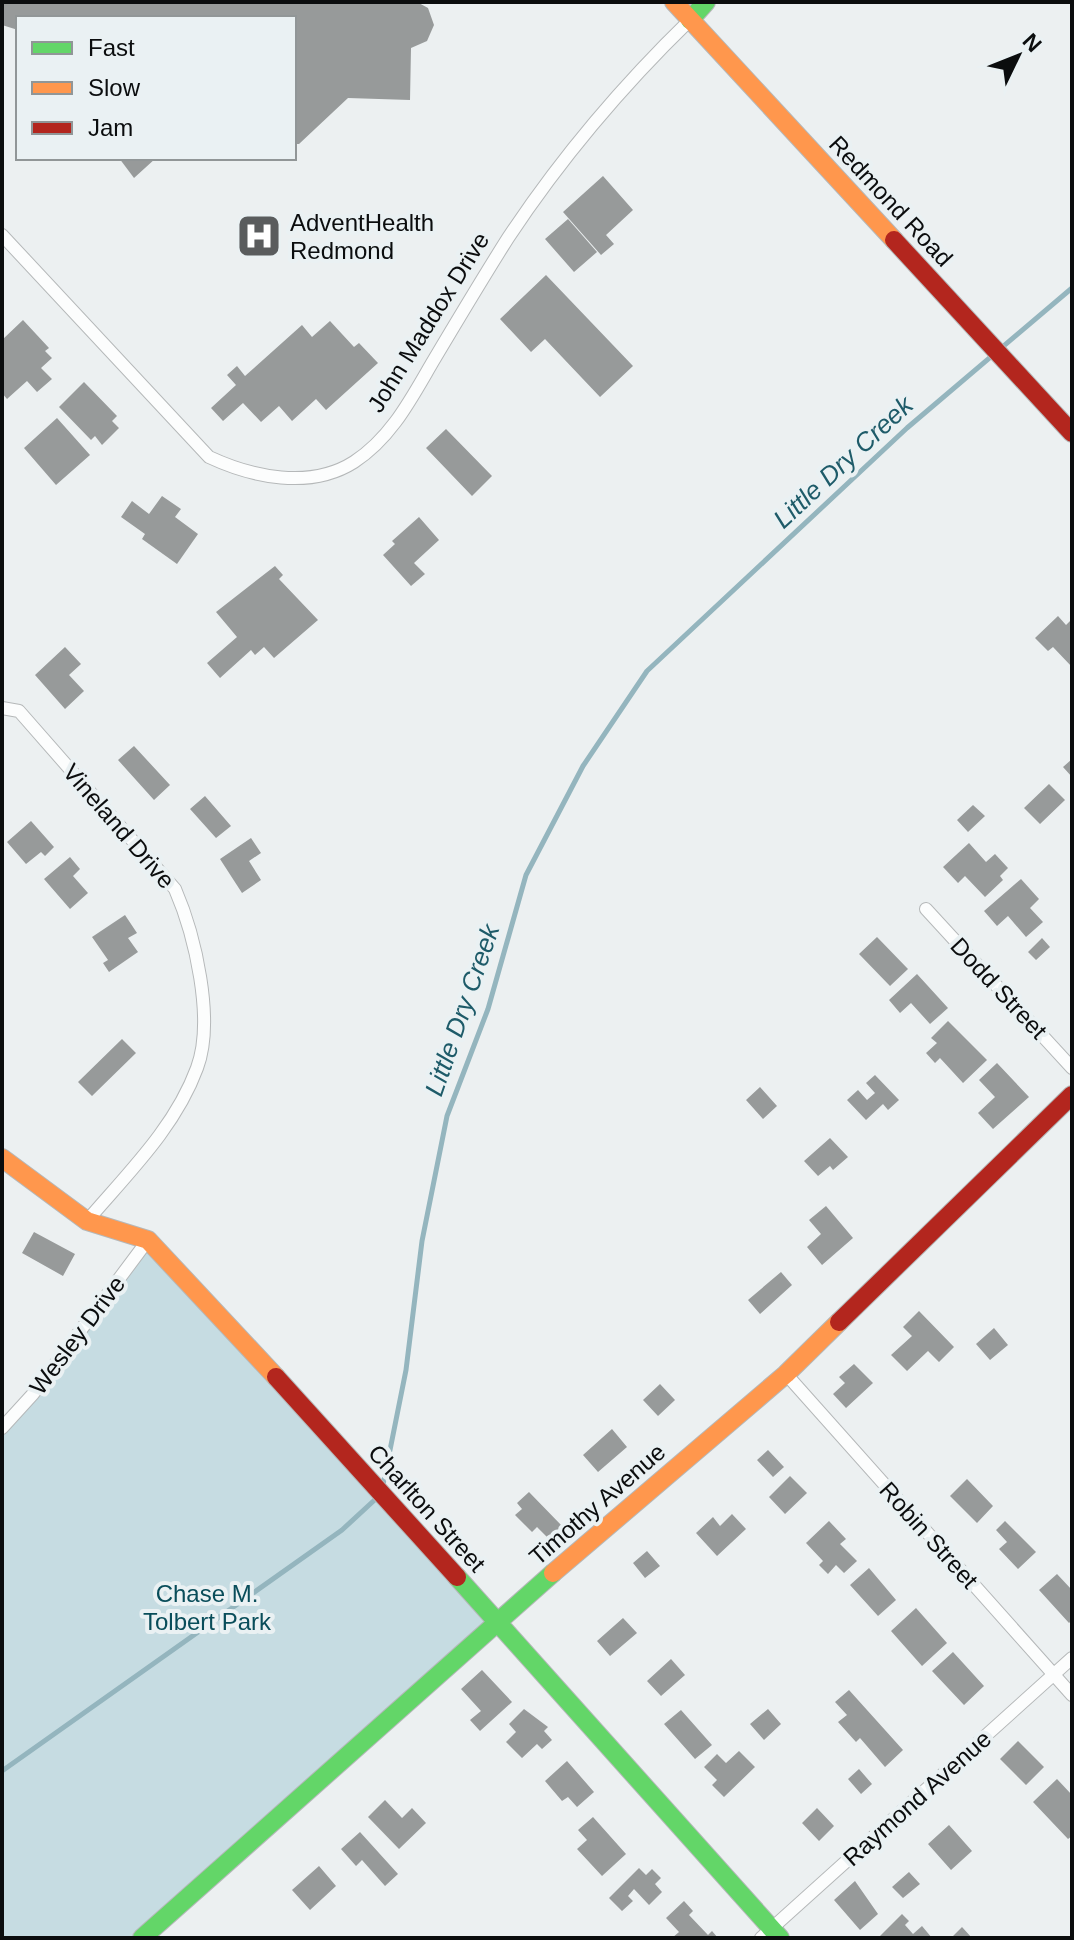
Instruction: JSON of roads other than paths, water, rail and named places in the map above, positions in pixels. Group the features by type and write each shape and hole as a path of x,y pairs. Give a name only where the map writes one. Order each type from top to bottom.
{"street":[{"name":"Redmond Road","path":"674,2 1072,433"},
{"name":"John Maddox Drive","path":"2,235 209,457 253,475 284,478 325,472 353,463 403,413 506,241 557,166 615,97 706,2"},
{"name":"Vineland Drive","path":"2,708 19,711 175,889 184,911 198,973 204,1020 198,1067 165,1130 87,1221"},
{"name":"Dodd Street","path":"926,909 1072,1068"},
{"name":"Timothy Avenue","path":"146,1937 496,1622 786,1374 1072,1095"},
{"path":"2,1158 87,1221 148,1240"},
{"name":"Wesley Drive","path":"2,1428 33,1394 148,1240"},
{"name":"Charlton Street","path":"148,1240 496,1622 770,1935"},
{"name":"Robin Street","path":"786,1374 1072,1695"},
{"name":"Raymond Avenue","path":"770,1935 1072,1658"}],"waterway":[{"name":"Little Dry Creek","path":"383,1485 406,1370 422,1241 447,1116 488,1009 526,875 583,766 647,671 907,428 1072,288"},
{"name":"Little Dry Creek","path":"2,1771 342,1530 380,1495"}],"place":[{"name":"AdventHealth Redmond","path":"259,236"}],"park label":[{"name":"Chase M. Tolbert Park","path":"207,1607"}]}
